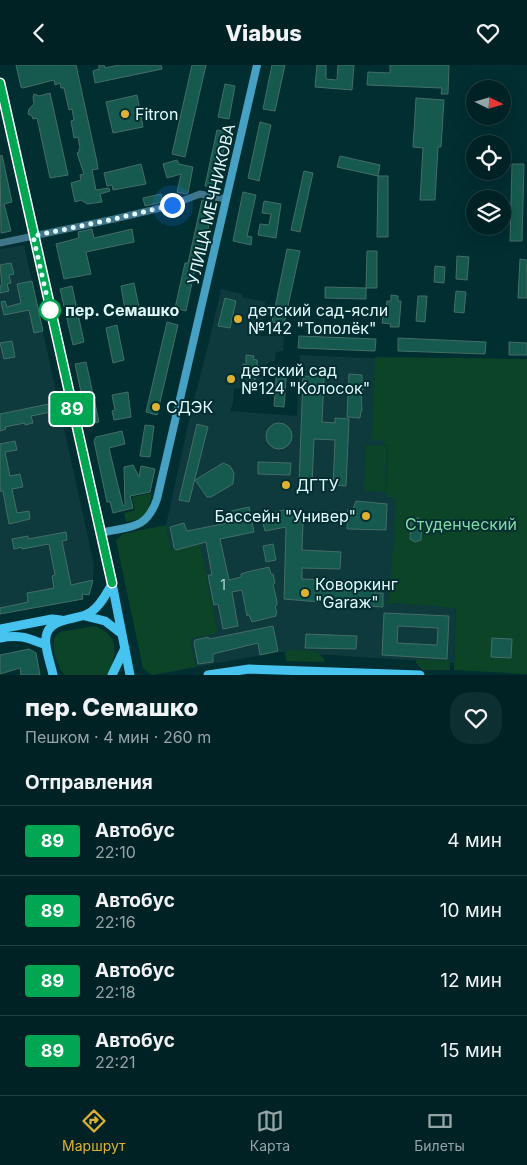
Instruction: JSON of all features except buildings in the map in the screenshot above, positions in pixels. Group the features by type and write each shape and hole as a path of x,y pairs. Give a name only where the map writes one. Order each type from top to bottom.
{"main road":[{"name":"УЛИЦА МЕЧНИКОВА","path":"100,533 140,524 153,512 256,65"},
{"path":"0,83 112,583 130,675"},
{"path":"85,616 98,606 106,596 112,583"},
{"path":"0,629 52,619 64,620 85,616 105,621 122,634"},
{"path":"53,675 46,645 46,635 54,625 64,620"},
{"path":"0,639 16,635 46,645"},
{"path":"112,675 125,648"},
{"path":"51,665 58,675"},
{"path":"208,675 256,669 420,675"}],"street":[{"path":"0,243 169,206 200,194 226,199"}],"shaded area":[{"path":"24,245 94,565 93,578 84,592 0,608 0,249"},
{"name":"ДГТУ","path":"221,289 242,294 242,297 265,302 260,336 284,336 283,351 276,352 275,361 271,361 265,366 265,376 262,383 259,386 246,384 245,389 234,388 233,403 230,411 297,416 300,355 388,359 384,444 398,445 393,603 456,607 454,663 280,652 152,675 143,668 116,540 123,534 166,525 191,411"}],"green space":[{"name":"Студенческий","path":"375,357 527,359 527,674 454,670 456,608 385,604 385,602 389,601 396,499 386,496 388,445 384,444 384,440 372,440"},
{"path":"366,445 387,446 385,492 364,491"},
{"path":"152,493 147,517 126,522 124,513 135,510 132,497"},
{"path":"166,525 171,550 200,544 218,633 190,639 196,667 152,675 143,668 116,540 123,534"},
{"path":"94,626 108,634 114,646 113,660 108,675 64,675 58,665 54,652 53,646 56,636 60,632"},
{"path":"288,650 317,651 324,659 324,662 286,661 285,653"},
{"path":"417,659 450,661 450,670 423,670 416,663"}],"bus line":[{"name":"89","path":"0,83 112,583"}],"place":[{"name":"Fitron","path":"125,114"},
{"name":"пер. Семашко","path":"50,310"},
{"name":"детский сад-ясли №142 \"Тополёк\"","path":"238,319"},
{"name":"детский сад №124 \"Колосок\"","path":"231,379"},
{"name":"СДЭК","path":"156,407"},
{"name":"ДГТУ","path":"286,485"},
{"name":"Бассейн \"Универ\"","path":"366,516"},
{"name":"Коворкинг \"Gаraж\"","path":"305,593"}],"route":[{"path":"50,310 33,236 172,205"}]}
